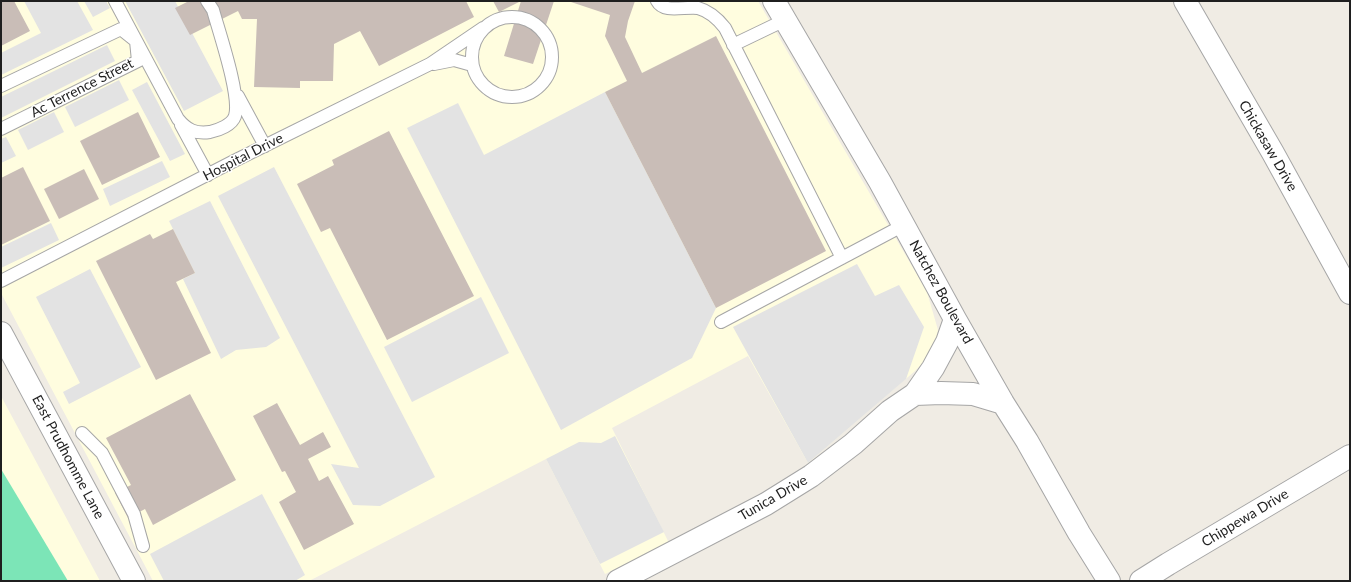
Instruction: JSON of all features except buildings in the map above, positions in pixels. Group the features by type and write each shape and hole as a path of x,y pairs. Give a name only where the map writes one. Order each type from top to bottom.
{"street":[{"name":"Natchez Boulevard","path":"774,1 880,182 1003,403 1027,441 1079,533 1109,581"},
{"name":"Chickasaw Drive","path":"1185,1 1273,153 1350,293"},
{"name":"Tunica Drive","path":"618,581 766,504 804,480 853,444 890,411 915,394 933,368 947,342 955,318"},
{"name":"East Prudhomme Lane","path":"1,333 134,581"},
{"path":"915,394 973,394 1003,403"},
{"name":"Chippewa Drive","path":"1141,581 1350,456"}],"lane":[{"path":"115,1 208,175"},
{"path":"178,119 184,127 193,131 215,131 227,126 234,117 237,108 235,90 213,10 207,1"},
{"path":"657,1 659,5 666,8 698,8 708,12 718,19 725,28 842,258"},
{"name":"Hospital Drive","path":"1,281 265,146 430,64 483,28 494,21 506,17 520,18 532,22 542,31 549,42 552,55 551,68 545,80 536,90 524,96 510,98 497,95 485,88 476,78 472,65 471,51 475,39 483,28"},
{"path":"733,45 785,20"},
{"name":"Ac Terrence Street","path":"1,86 121,29 136,41 138,61 1,129"},
{"path":"430,64 454,60 472,65"},
{"path":"235,90 265,146"},
{"path":"721,322 904,225"},
{"path":"82,433 102,453 134,514 143,546"}],"shaded area":[{"path":"1,1 758,1 927,292 938,330 935,345 928,357 915,371 808,463 748,356 612,428 669,543 605,574 546,459 309,581 153,581 1,293"},
{"path":"24,1 77,1 93,30 1,75 1,53 41,33"},
{"path":"84,1 106,1 110,8 93,17"},
{"path":"125,1 175,1 223,91 184,111"},
{"path":"107,45 115,61 1,118 1,97"},
{"path":"119,80 129,100 75,127 65,107"},
{"path":"147,82 185,154 170,161 132,90"},
{"path":"605,92 716,308 692,358 561,430 407,128 458,103 484,155"},
{"path":"54,112 64,132 28,150 18,130"},
{"path":"6,137 16,156 1,163 1,139"},
{"path":"162,161 170,177 110,206 103,189"},
{"path":"274,167 435,477 380,506 353,505 331,464 359,468 218,196"},
{"path":"210,201 280,338 266,347 236,350 221,359 183,279 195,273 169,221"},
{"path":"51,223 59,240 1,268 1,247"},
{"path":"857,264 875,296 899,285 924,327 906,379 808,463 733,327"},
{"path":"90,269 141,367 69,404 63,392 80,383 36,297"},
{"path":"481,297 509,353 412,402 384,347"},
{"path":"1,396 100,581 1,581"},
{"path":"615,436 664,532 600,564 546,459 579,442 601,443"},
{"path":"262,494 305,575 295,581 164,581 150,554"}],"green space":[{"path":"1,469 68,581 1,581"}]}
